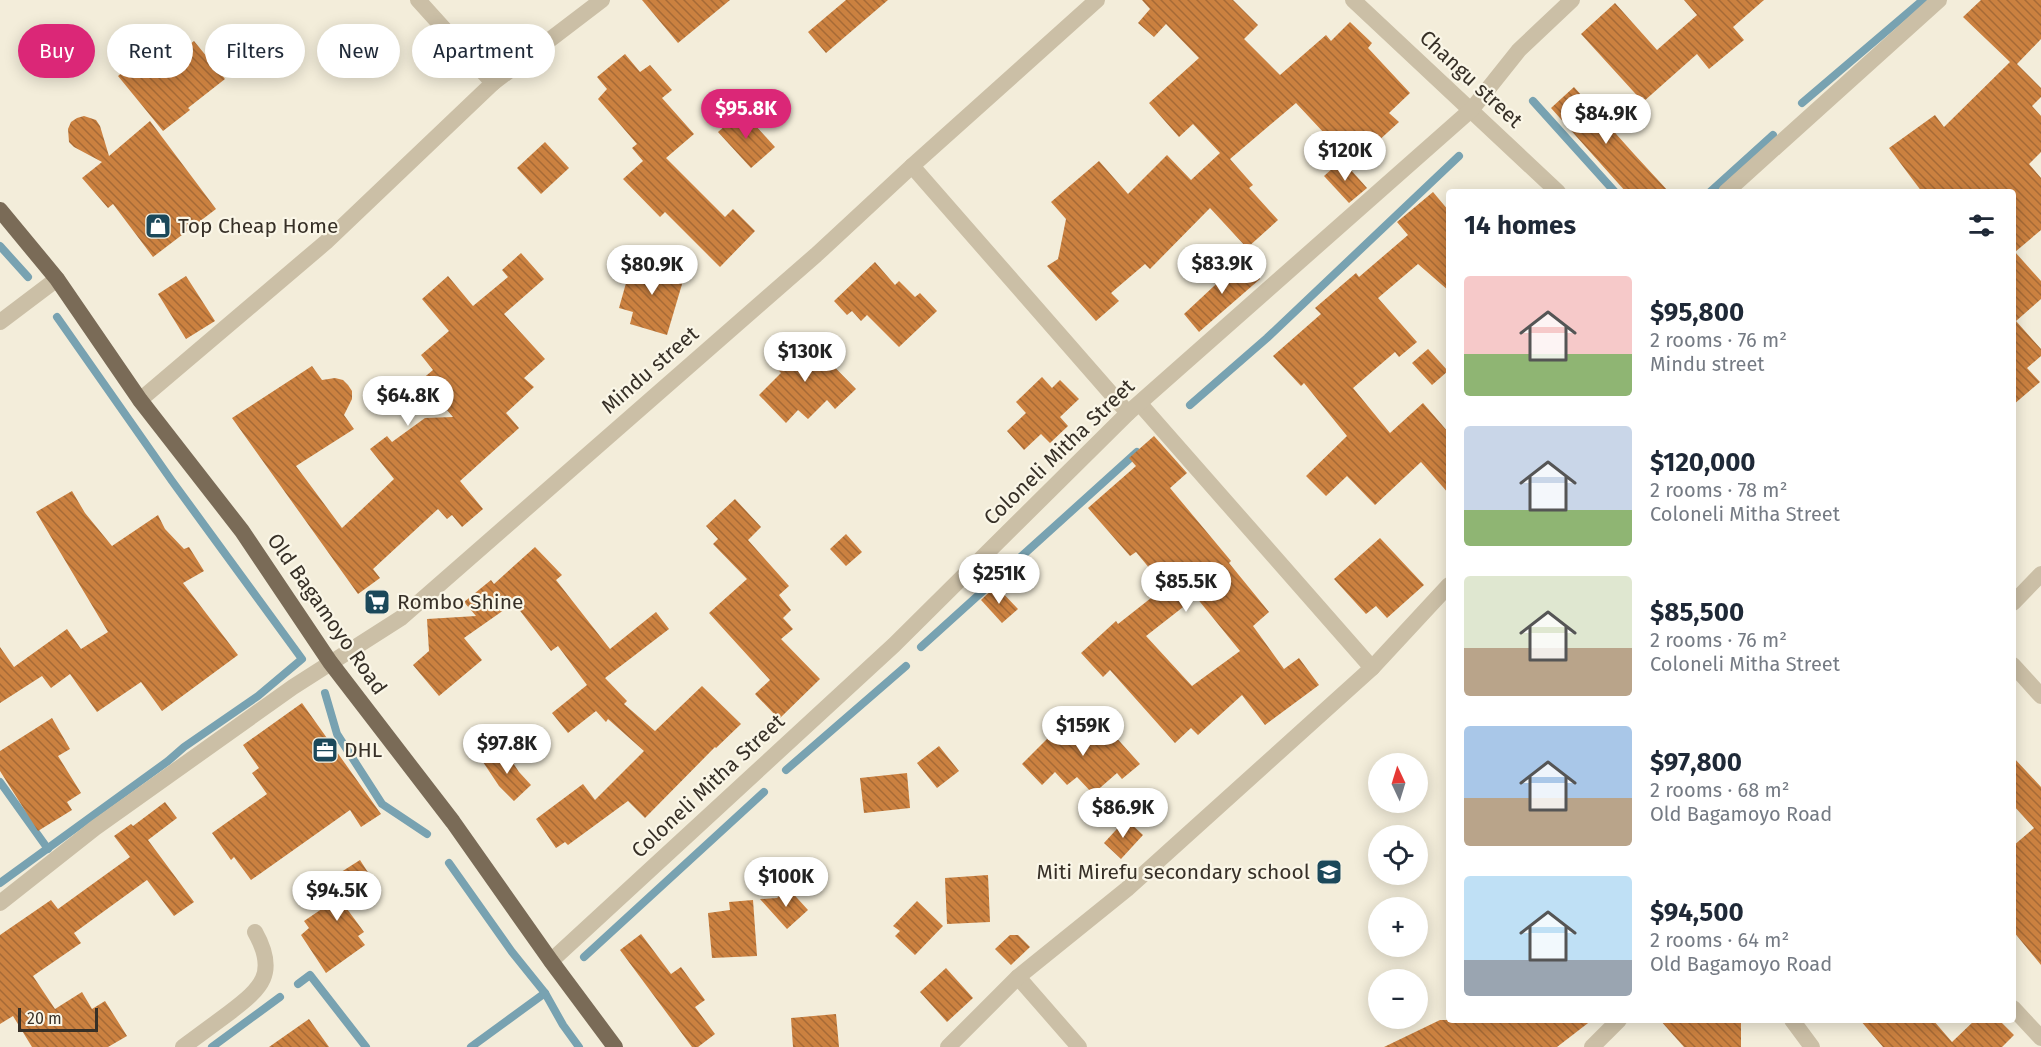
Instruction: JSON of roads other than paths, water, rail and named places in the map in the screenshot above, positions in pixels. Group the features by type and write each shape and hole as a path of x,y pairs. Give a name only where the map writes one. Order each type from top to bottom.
{"main road":[{"name":"Old Bagamoyo Road","path":"0,210 57,279 140,400 242,531 330,663 453,822 615,1047"}],"street":[{"path":"418,0 494,83"},
{"path":"140,400 326,242 494,83 602,0"},
{"name":"Mindu street","path":"0,903 95,828 330,663 401,618 816,255 1097,0"},
{"name":"Changu street","path":"1353,0 1555,189"},
{"name":"Coloneli Mitha Street","path":"551,961 894,645 1134,408 1472,110 1519,50 1572,0"},
{"path":"1729,189 1939,0"},
{"path":"912,166 1372,668"},
{"path":"0,322 57,279"},
{"path":"2016,600 2041,574"},
{"path":"948,1047 1018,977 1127,889 1372,668 1446,588"},
{"path":"2016,668 2041,696"},
{"path":"183,1047 254,994 263,980 266,963 263,946 255,932"},
{"path":"1018,977 1079,1047"},
{"path":"2016,1011 2041,1038"},
{"path":"1592,1047 1615,1023"},
{"path":"1794,1023 1812,1047"}],"waterway":[{"path":"1802,103 1923,0"},
{"path":"1533,101 1612,189"},
{"path":"1713,189 1773,135"},
{"path":"1190,405 1267,338 1459,156"},
{"path":"0,246 28,277"},
{"path":"0,883 184,747 258,696 302,659 172,481 57,317"},
{"path":"921,647 1137,452"},
{"path":"786,770 906,666"},
{"path":"325,693 337,734 382,804 427,834"},
{"path":"0,782 48,849"},
{"path":"584,957 764,792"},
{"path":"449,863 512,952 545,993 563,1025 579,1047"},
{"path":"298,984 310,975 366,1047"},
{"path":"471,1047 545,993"},
{"path":"212,1047 280,997"}],"place":[{"name":"Top Cheap Home","path":"158,226"},
{"name":"Rombo Shine","path":"377,602"},
{"name":"DHL","path":"325,750"},
{"name":"Miti Mirefu secondary school","path":"1329,872"}]}
